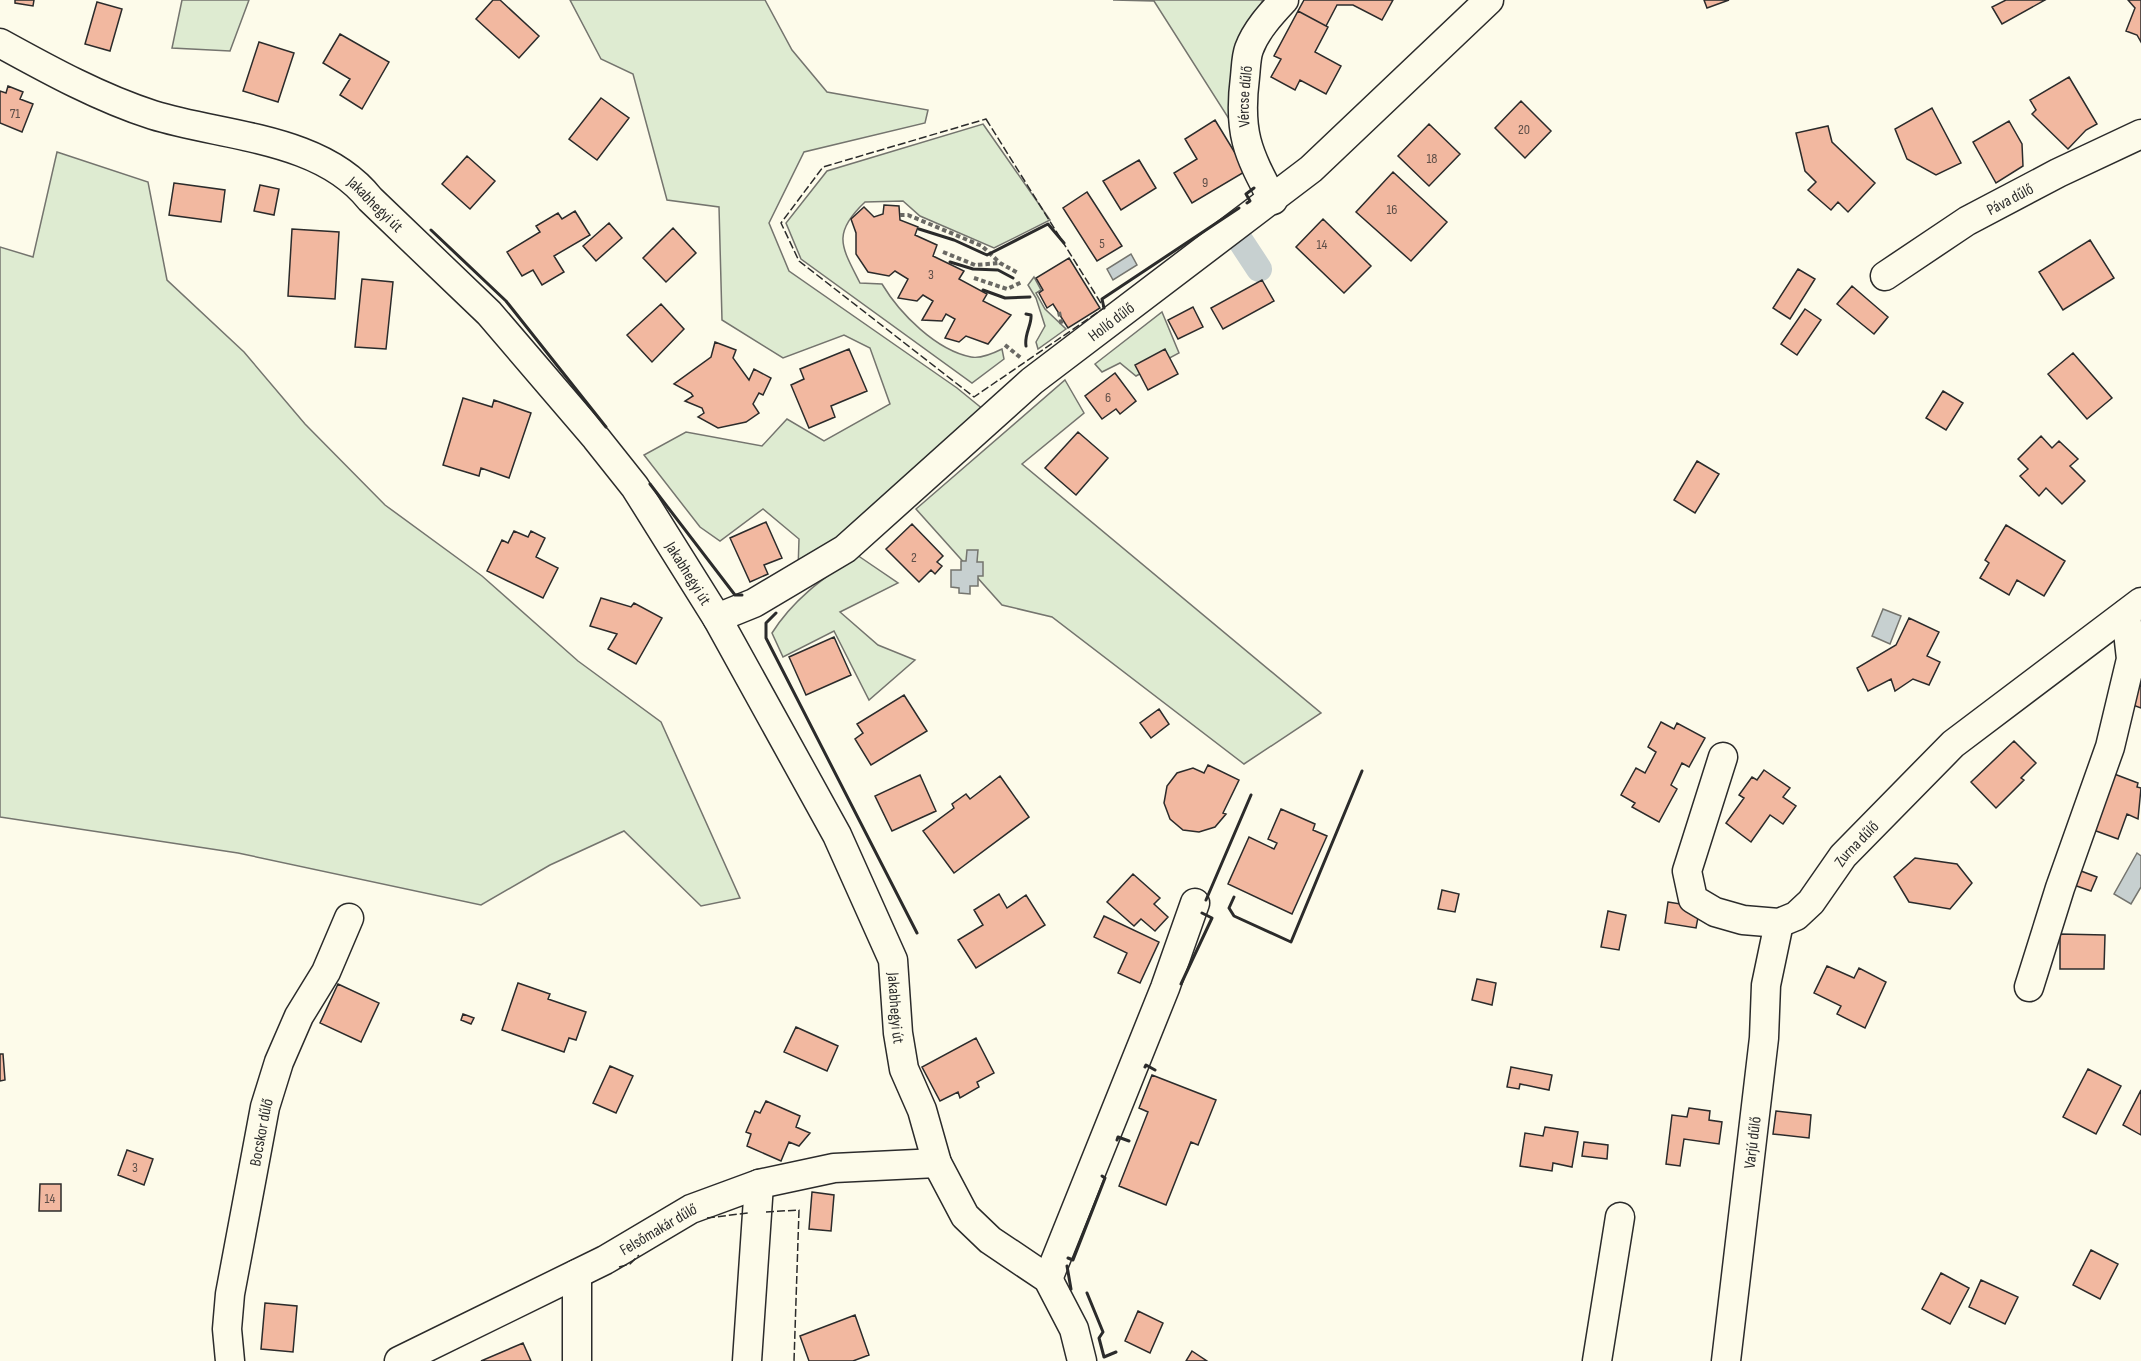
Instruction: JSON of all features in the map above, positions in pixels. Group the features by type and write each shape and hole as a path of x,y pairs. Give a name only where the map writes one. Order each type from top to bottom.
{"street":[{"name":"Vércse dűlő","path":"1273,200 1256,170 1245,138 1241,110 1249,49 1263,23 1284,0"},
{"name":"Holló dűlő","path":"717,618 754,603 845,549 1032,381 1311,169 1489,0"},
{"name":"Jakabhegyi út","path":"0,44 66,79 153,115 286,145 355,180 370,199 489,313 596,438 635,487 717,618 837,835 893,960 904,1069 922,1110 937,1163 965,1216 990,1240 1048,1279 1074,1329 1082,1361"},
{"name":"Páva dűlő","path":"1885,276 1967,220 2058,173 2141,134"},
{"name":"Zurna dűlő","path":"1779,923 1796,916 1811,902 1843,856 1953,744 2133,608"},
{"name":"Zurna dűlő","path":"2030,987 2060,888 2110,747 2131,659 2133,608"},
{"path":"1723,757 1687,871 1693,899 1715,912 1743,920 1779,923"},
{"path":"1048,1279 1165,988 1195,903"},
{"name":"Bocskor dűlő","path":"230,1361 227,1329 230,1294 265,1107 279,1062 299,1016 326,972 349,918"},
{"name":"Varjú dűlő","path":"1726,1361 1764,1038 1766,985 1779,923"},
{"name":"Felsőmakár dűlő","path":"399,1361 577,1274 691,1209 759,1184 834,1168 937,1163"},
{"path":"747,1361 759,1184"},
{"path":"1597,1361 1620,1217"},
{"path":"577,1274 577,1361"}],"path":[{"path":"900,215 908,215 982,246 1000,263 1018,273"},
{"path":"943,252 975,265 1000,263"},
{"path":"974,278 1007,289 1022,282"}],"green space":[{"path":"182,0 249,0 230,51 172,48"},
{"path":"570,0 765,0 792,50 827,92 928,110 925,123 804,152 769,223 789,271 957,388 984,410 798,571 799,539 763,509 720,541 700,527 644,455 686,432 762,446 787,419 824,441 890,404 870,348 844,335 783,358 722,320 719,207 667,200 633,74 601,59"},
{"path":"1113,0 1263,0 1233,54 1229,119 1154,1"},
{"path":"983,124 1050,220 994,248 920,216 903,201 865,202 847,223 843,241 848,260 860,283 882,284 909,318 932,339 958,353 971,357 991,354 1002,349 1004,359 972,383 801,259 786,223 827,171"},
{"path":"57,152 148,182 167,280 244,352 305,424 385,505 482,576 578,661 661,722 740,898 701,906 624,831 550,865 481,905 238,853 0,817 0,247 33,257"},
{"path":"1034,277 1041,290 1036,293 1045,309 1066,329 1038,349 1036,342 1045,326 1036,298 1028,285"},
{"path":"1162,312 1179,353 1136,376 1120,363 1102,372 1095,364"},
{"path":"1065,380 1084,413 1022,464 1321,713 1244,764 1052,617 1002,605 916,509"},
{"path":"857,555 898,583 840,612 878,645 915,660 869,700 834,631 783,657 772,633 800,599"}],"shaded area":[{"path":"1131,254 1137,265 1113,280 1107,269"},
{"path":"967,550 978,550 977,562 983,562 983,576 978,576 978,586 970,586 970,594 959,593 959,588 951,587 951,570 961,570 961,561 966,561"},
{"path":"1883,609 1901,616 1890,644 1872,636"},
{"path":"2137,853 2141,856 2141,887 2131,904 2114,894"}],"building":[{"path":"15,0 34,0 33,6 15,3"},
{"path":"493,0 500,0 539,36 519,58 476,19"},
{"path":"1304,0 1393,0 1382,20 1353,5 1337,5 1326,26 1298,11"},
{"path":"1704,0 1729,0 1707,8"},
{"path":"2006,0 2045,0 2002,24 1992,7"},
{"path":"2128,0 2141,0 2141,42 2137,35 2126,31 2135,8"},
{"path":"97,2 122,9 110,51 85,44"},
{"path":"1298,11 1328,27 1315,52 1341,66 1326,94 1300,80 1295,90 1271,77 1281,59 1274,56"},
{"path":"340,34 389,62 362,109 340,95 350,79 323,63"},
{"path":"259,42 294,53 278,102 243,91"},
{"path":"2069,77 2097,124 2086,130 2068,149 2032,114 2036,110 2030,100"},
{"path":"8,86 23,92 20,99 33,104 22,132 0,123 0,91 6,93"},
{"path":"601,98 629,118 597,160 569,139"},
{"path":"1521,101 1551,131 1525,158 1495,128"},
{"path":"1932,108 1961,163 1936,175 1907,159 1895,129"},
{"path":"1215,120 1246,171 1192,203 1174,173 1197,159 1185,139"},
{"path":"2009,121 2022,144 2023,166 1996,183 1973,142"},
{"path":"1429,124 1460,154 1429,186 1398,156"},
{"path":"1828,126 1832,142 1875,183 1848,212 1838,202 1831,210 1808,190 1816,182 1805,171 1796,133"},
{"path":"467,156 495,181 470,209 442,184"},
{"path":"1139,160 1156,188 1121,210 1103,181"},
{"path":"1393,172 1447,222 1411,261 1356,212"},
{"path":"174,183 225,190 221,222 169,215"},
{"path":"260,185 279,189 274,215 254,211"},
{"path":"1087,192 1122,246 1097,261 1063,208"},
{"path":"884,205 899,206 900,220 918,227 915,235 937,245 933,256 964,271 959,279 987,294 983,301 1011,315 988,344 966,336 959,342 945,338 955,319 946,314 942,321 922,320 933,301 923,295 917,301 898,298 908,279 895,271 889,276 868,272 856,254 856,233 851,219 864,207 874,217 883,214"},
{"path":"575,211 590,235 554,256 564,272 542,285 533,270 522,276 507,252 540,232 536,226 558,213 562,219"},
{"path":"1323,219 1371,266 1344,293 1296,247"},
{"path":"609,223 622,238 596,261 583,246"},
{"path":"673,228 696,253 666,282 643,258"},
{"path":"292,229 339,232 335,299 288,296"},
{"path":"2090,240 2114,278 2063,310 2039,272"},
{"path":"1069,258 1100,308 1068,328 1053,304 1047,308 1039,293 1043,290 1036,278"},
{"path":"1798,269 1815,279 1790,319 1773,308"},
{"path":"362,279 393,282 386,349 355,347"},
{"path":"1262,280 1274,301 1223,329 1211,308"},
{"path":"1852,286 1888,317 1874,334 1837,304"},
{"path":"661,304 684,329 652,362 627,335"},
{"path":"1193,307 1203,327 1178,339 1168,320"},
{"path":"1805,309 1821,320 1797,355 1781,344"},
{"path":"715,342 736,350 733,358 749,380 754,369 771,378 763,395 759,393 753,404 759,413 746,422 718,428 698,417 704,413 702,408 685,401 693,396 674,384 711,357"},
{"path":"849,349 867,391 831,406 835,417 809,428 791,385 804,379 800,369"},
{"path":"1165,349 1178,374 1148,390 1135,365"},
{"path":"2073,353 2112,398 2087,419 2048,374"},
{"path":"1115,373 1136,401 1120,414 1116,409 1102,419 1085,396"},
{"path":"1943,391 1963,403 1946,430 1926,418"},
{"path":"463,398 492,407 494,400 531,413 509,478 481,468 479,476 443,465"},
{"path":"1078,432 1108,458 1076,495 1045,468"},
{"path":"2041,436 2052,448 2059,441 2078,459 2070,466 2085,481 2062,504 2046,488 2039,496 2020,476 2028,469 2018,459"},
{"path":"1697,461 1719,474 1695,513 1674,500"},
{"path":"766,522 782,558 764,565 768,574 750,582 730,538"},
{"path":"912,524 943,556 937,562 942,566 935,574 931,570 919,582 886,549"},
{"path":"2006,525 2065,561 2044,596 2017,580 2009,595 1980,578 1989,563 1985,560"},
{"path":"514,531 528,537 531,531 545,538 536,557 558,568 543,598 487,571 502,540 508,543"},
{"path":"601,598 631,607 634,603 662,618 636,664 608,649 617,634 590,626"},
{"path":"1909,618 1939,632 1927,656 1940,662 1929,685 1913,679 1895,691 1891,679 1868,691 1857,668 1896,645"},
{"path":"834,637 851,675 806,695 789,657"},
{"path":"2141,682 2141,708 2133,705"},
{"path":"904,695 927,731 871,765 855,739 863,733 857,724"},
{"path":"1159,709 1169,724 1151,738 1140,723"},
{"path":"1661,722 1674,729 1677,723 1705,738 1689,767 1682,763 1671,785 1677,789 1659,822 1632,807 1635,803 1621,795 1636,768 1645,773 1656,752 1648,747"},
{"path":"2014,741 2036,763 2021,778 2024,780 1996,808 1971,782"},
{"path":"1208,765 1239,780 1223,813 1226,814 1215,827 1199,832 1183,830 1170,819 1164,803 1167,786 1177,773 1193,768 1204,773"},
{"path":"1764,770 1790,788 1783,797 1796,806 1783,824 1770,815 1751,842 1726,823 1744,798 1739,795 1752,777 1757,780"},
{"path":"2109,772 2138,783 2137,787 2141,788 2138,819 2127,814 2118,839 2088,828"},
{"path":"920,775 936,811 892,831 875,796"},
{"path":"1000,776 1029,817 954,873 923,831 954,808 952,804 966,794 970,799"},
{"path":"1281,809 1315,824 1313,830 1327,836 1292,914 1228,884 1249,837 1274,849 1277,843 1268,839"},
{"path":"1915,858 1957,864 1972,883 1950,909 1909,902 1894,877"},
{"path":"2073,868 2097,877 2091,891 2068,883"},
{"path":"1133,874 1160,898 1154,904 1168,917 1155,931 1141,919 1134,926 1107,902"},
{"path":"1442,890 1459,894 1455,912 1438,909"},
{"path":"999,894 1007,908 1026,895 1045,925 976,968 958,940 983,925 974,910"},
{"path":"1668,902 1700,907 1696,928 1665,923"},
{"path":"1608,911 1626,915 1619,950 1601,947"},
{"path":"1104,916 1159,942 1140,983 1118,973 1127,953 1094,937"},
{"path":"2060,934 2105,935 2104,969 2060,969"},
{"path":"1827,966 1854,978 1859,968 1886,982 1865,1028 1837,1014 1841,1006 1814,993"},
{"path":"1477,979 1496,983 1492,1005 1472,1000"},
{"path":"518,983 550,994 548,999 586,1012 576,1040 569,1038 564,1052 502,1030"},
{"path":"338,984 379,1003 361,1042 320,1023"},
{"path":"463,1014 474,1018 471,1024 461,1020"},
{"path":"796,1027 838,1046 827,1071 784,1052"},
{"path":"976,1038 994,1073 977,1082 979,1087 960,1098 958,1092 940,1101 922,1067"},
{"path":"0,1054 3,1054 5,1080 0,1081"},
{"path":"610,1066 633,1076 616,1113 593,1103"},
{"path":"1511,1067 1552,1075 1549,1090 1520,1084 1519,1089 1507,1087"},
{"path":"2088,1069 2121,1086 2096,1134 2063,1117"},
{"path":"1152,1075 1216,1100 1198,1145 1191,1142 1166,1205 1119,1186 1148,1112 1139,1108"},
{"path":"2141,1090 2141,1135 2123,1125"},
{"path":"766,1101 800,1116 796,1127 810,1133 799,1146 789,1142 781,1161 747,1146 751,1134 746,1132 755,1111 760,1113"},
{"path":"1689,1108 1710,1111 1709,1120 1722,1122 1719,1144 1684,1139 1680,1166 1666,1164 1672,1115 1687,1117"},
{"path":"1776,1111 1811,1115 1809,1138 1773,1134"},
{"path":"1545,1127 1578,1132 1572,1167 1553,1163 1552,1171 1520,1166 1525,1133 1543,1136"},
{"path":"1584,1142 1608,1145 1607,1159 1582,1156"},
{"path":"127,1150 153,1159 144,1185 118,1175"},
{"path":"40,1184 61,1184 61,1211 39,1211"},
{"path":"812,1192 834,1195 831,1231 809,1229"},
{"path":"2091,1250 2118,1264 2100,1299 2073,1285"},
{"path":"1941,1273 1969,1288 1950,1324 1922,1309"},
{"path":"1981,1280 2018,1297 2005,1324 1969,1307"},
{"path":"265,1303 297,1306 293,1352 261,1349"},
{"path":"1138,1311 1163,1323 1150,1353 1125,1341"},
{"path":"855,1315 869,1355 853,1361 809,1361 800,1336"},
{"path":"523,1343 531,1361 481,1361"},
{"path":"1192,1351 1207,1361 1186,1361"}],"waterway":[{"path":"1240,240 1259,269"}],"fence":[{"path":"986,119 1104,308 974,397 799,261 781,223 823,167 986,119"},
{"path":"766,1212 799,1210 794,1361"},
{"path":"707,1218 748,1213"},
{"path":"619,1267 630,1264 639,1255"}],"wall":[{"path":"1247,203 1250,201 1246,194 1254,188"},
{"path":"1104,308 1102,299 1239,208"},
{"path":"919,229 954,240 987,255 1048,224 1064,243"},
{"path":"431,230 506,301 606,427"},
{"path":"950,262 973,269 998,270 1013,278"},
{"path":"983,290 1005,298 1030,297"},
{"path":"1026,314 1031,315 1026,346"},
{"path":"650,484 735,595 742,595"},
{"path":"776,613 766,623 766,638 917,933"},
{"path":"1234,897 1229,908 1234,916 1291,942 1362,771"},
{"path":"1206,900 1251,795"},
{"path":"1181,984 1212,918 1202,913"},
{"path":"1145,1067 1146,1065 1155,1070"},
{"path":"1117,1140 1118,1137 1129,1141"},
{"path":"1068,1258 1073,1260 1105,1178 1102,1176"},
{"path":"1067,1266 1071,1289"},
{"path":"1087,1293 1103,1332 1099,1338 1104,1357 1116,1352"}]}
